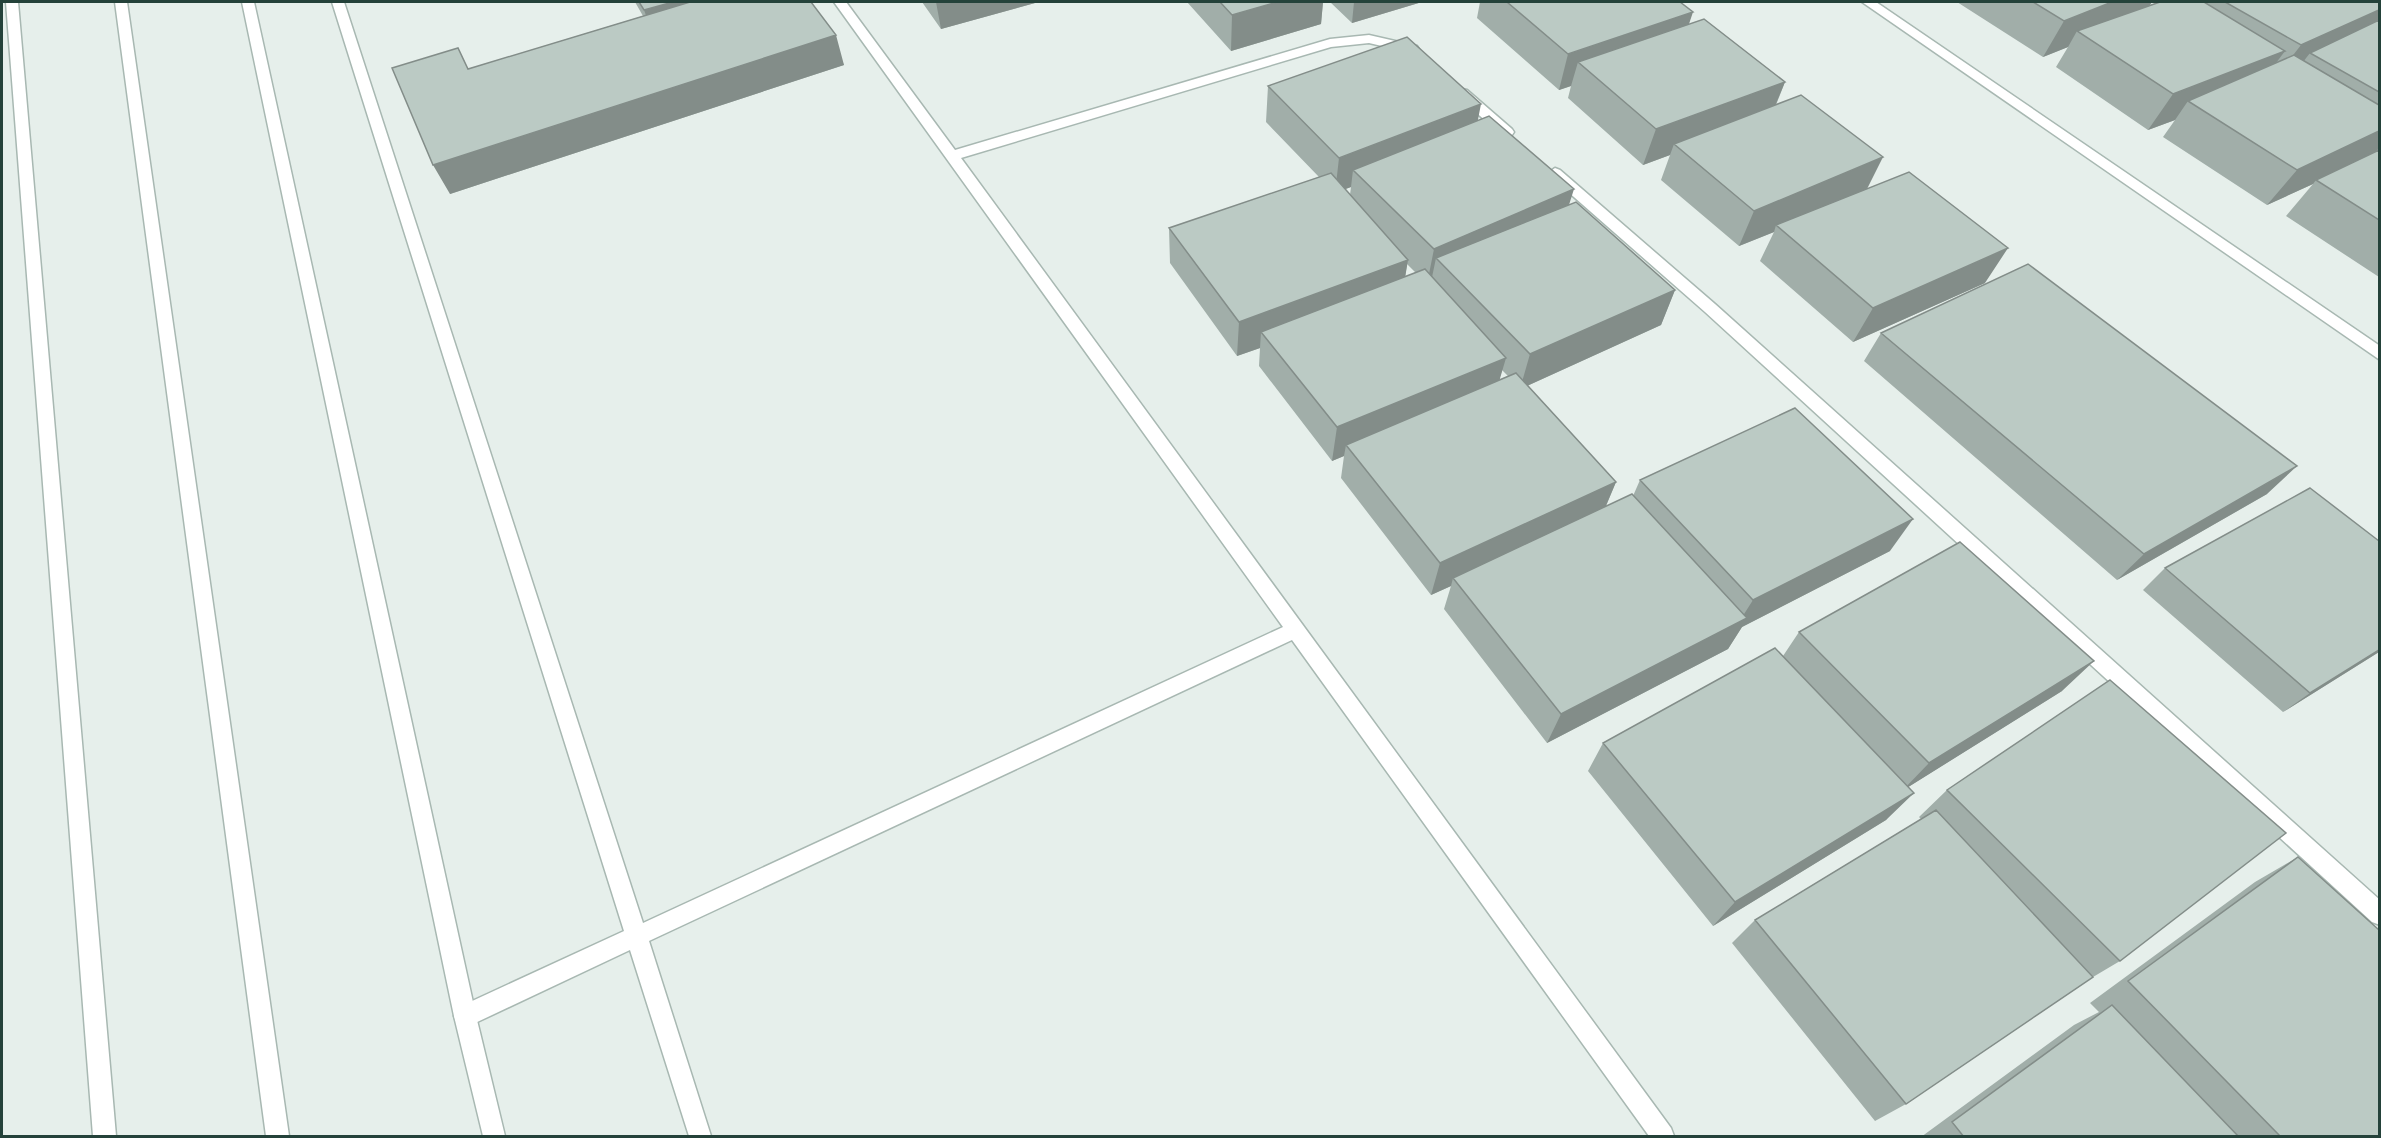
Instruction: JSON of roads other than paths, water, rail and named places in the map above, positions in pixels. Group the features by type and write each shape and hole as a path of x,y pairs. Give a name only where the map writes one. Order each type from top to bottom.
{"street":[{"path":"12,2 105,1137"},
{"path":"121,2 278,1137"},
{"path":"248,2 465,1016 494,1137"},
{"path":"338,2 700,1137"},
{"path":"840,2 1663,1137"},
{"path":"1868,2 2275,280 2379,354"},
{"path":"952,156 1330,43 1369,39 1411,48 1428,63"},
{"path":"1446,79 1516,140"},
{"path":"1543,163 1710,308 2379,915"},
{"path":"465,1016 1295,630"}]}
